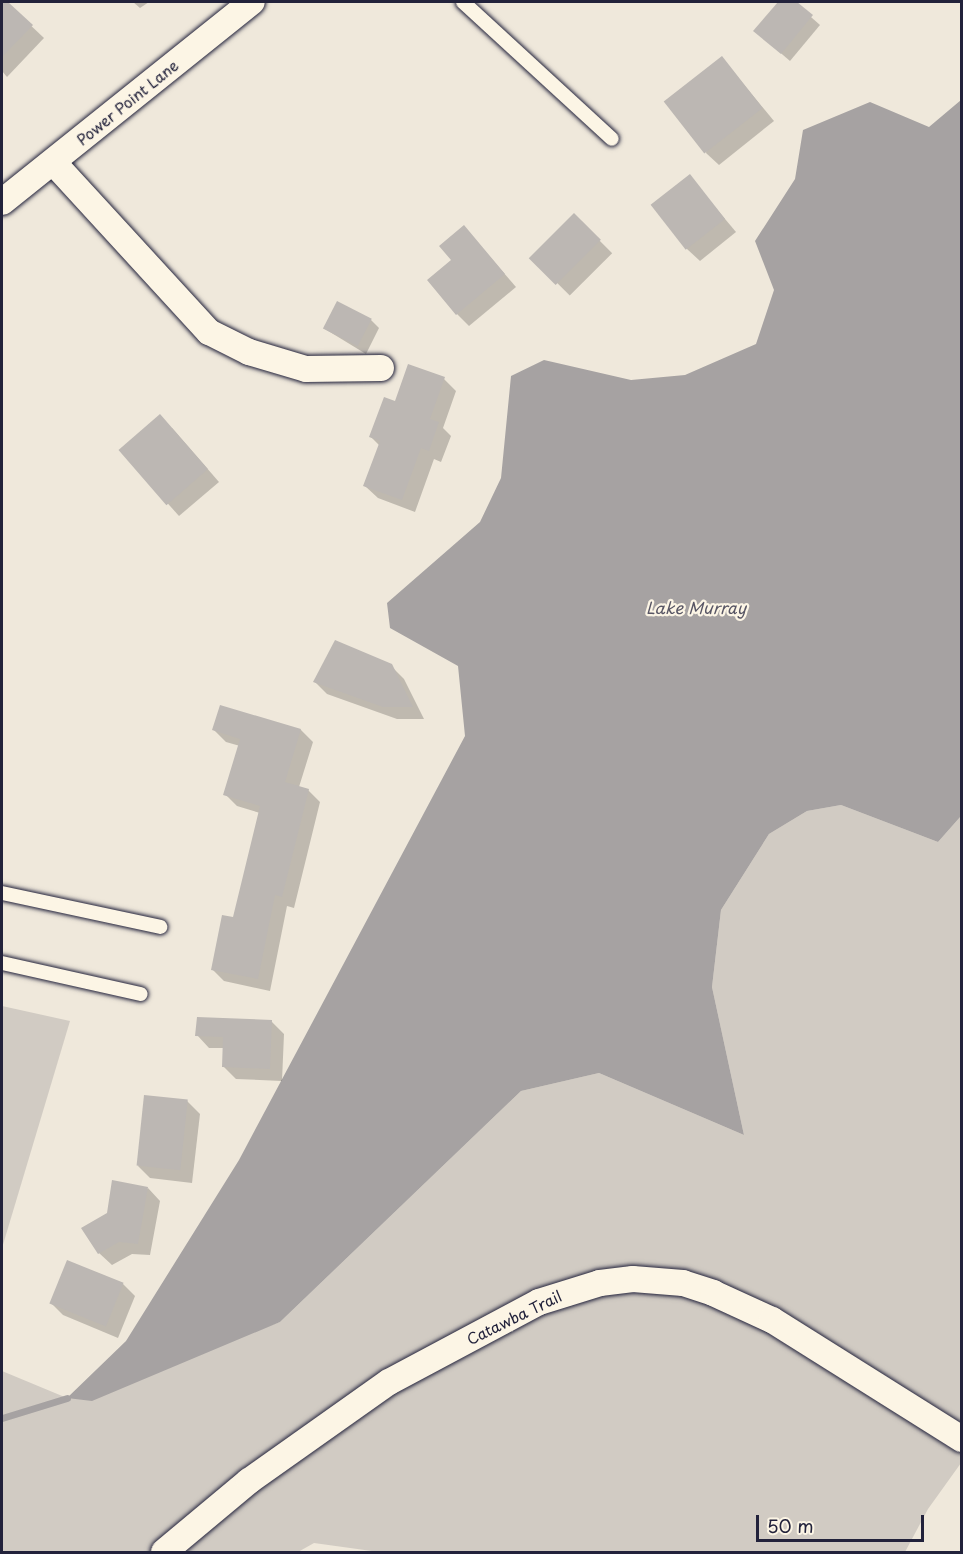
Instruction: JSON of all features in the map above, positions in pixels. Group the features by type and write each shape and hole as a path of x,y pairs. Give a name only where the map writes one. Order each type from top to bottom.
{"street":[{"name":"Power Point Lane","path":"2,202 252,2"},
{"path":"53,162 209,332 249,352 306,369 381,368"},
{"name":"Catawba Trail","path":"164,1552 249,1480 389,1382 539,1302 600,1283 633,1279 683,1283 713,1293 772,1320 962,1439"}],"lane":[{"path":"463,2 612,139"},
{"path":"2,893 160,927"},
{"path":"2,963 141,994"}],"shaded area":[{"path":"841,805 938,842 961,816 961,1463 928,1509 905,1552 379,1552 314,1543 298,1552 2,1552 2,1371 67,1398 280,1322 521,1091 599,1073 744,1135 712,987 721,910 769,834 807,811"},
{"path":"2,1006 70,1021 2,1248"}],"water":[{"name":"Lake Murray","path":"961,100 961,816 938,842 841,805 807,811 769,834 721,910 712,987 744,1135 599,1073 521,1091 280,1322 92,1401 67,1398 126,1341 239,1160 465,736 458,666 390,628 387,603 480,522 501,478 511,376 544,360 631,380 685,375 756,344 774,290 755,241 795,179 803,130 870,102 929,127"}],"building":[{"path":"2,2 8,2 33,25 2,57"},
{"path":"778,2 797,2 813,15 781,54 753,31"},
{"path":"722,56 763,108 704,154 664,102"},
{"path":"690,174 725,219 686,250 651,205"},
{"path":"574,213 601,240 556,285 529,258"},
{"path":"464,225 505,274 456,315 427,280 451,260 439,246"},
{"path":"337,301 372,319 358,346 323,329"},
{"path":"408,364 445,377 430,419 439,422 429,451 421,448 402,500 363,486 380,441 369,437 384,397 395,401"},
{"path":"160,414 208,469 166,505 118,450"},
{"path":"335,640 392,664 413,707 383,707 313,682"},
{"path":"220,705 301,729 285,782 309,789 282,897 275,895 258,979 211,970 222,915 233,917 260,806 223,795 240,739 212,730"},
{"path":"197,1017 272,1020 270,1069 222,1067 223,1037 195,1036"},
{"path":"144,1095 188,1100 180,1170 137,1166"},
{"path":"112,1180 148,1187 138,1244 119,1242 98,1254 81,1228 107,1213"},
{"path":"67,1260 124,1283 106,1326 49,1304"}],"waterway":[{"path":"2,1418 67,1398"}]}
